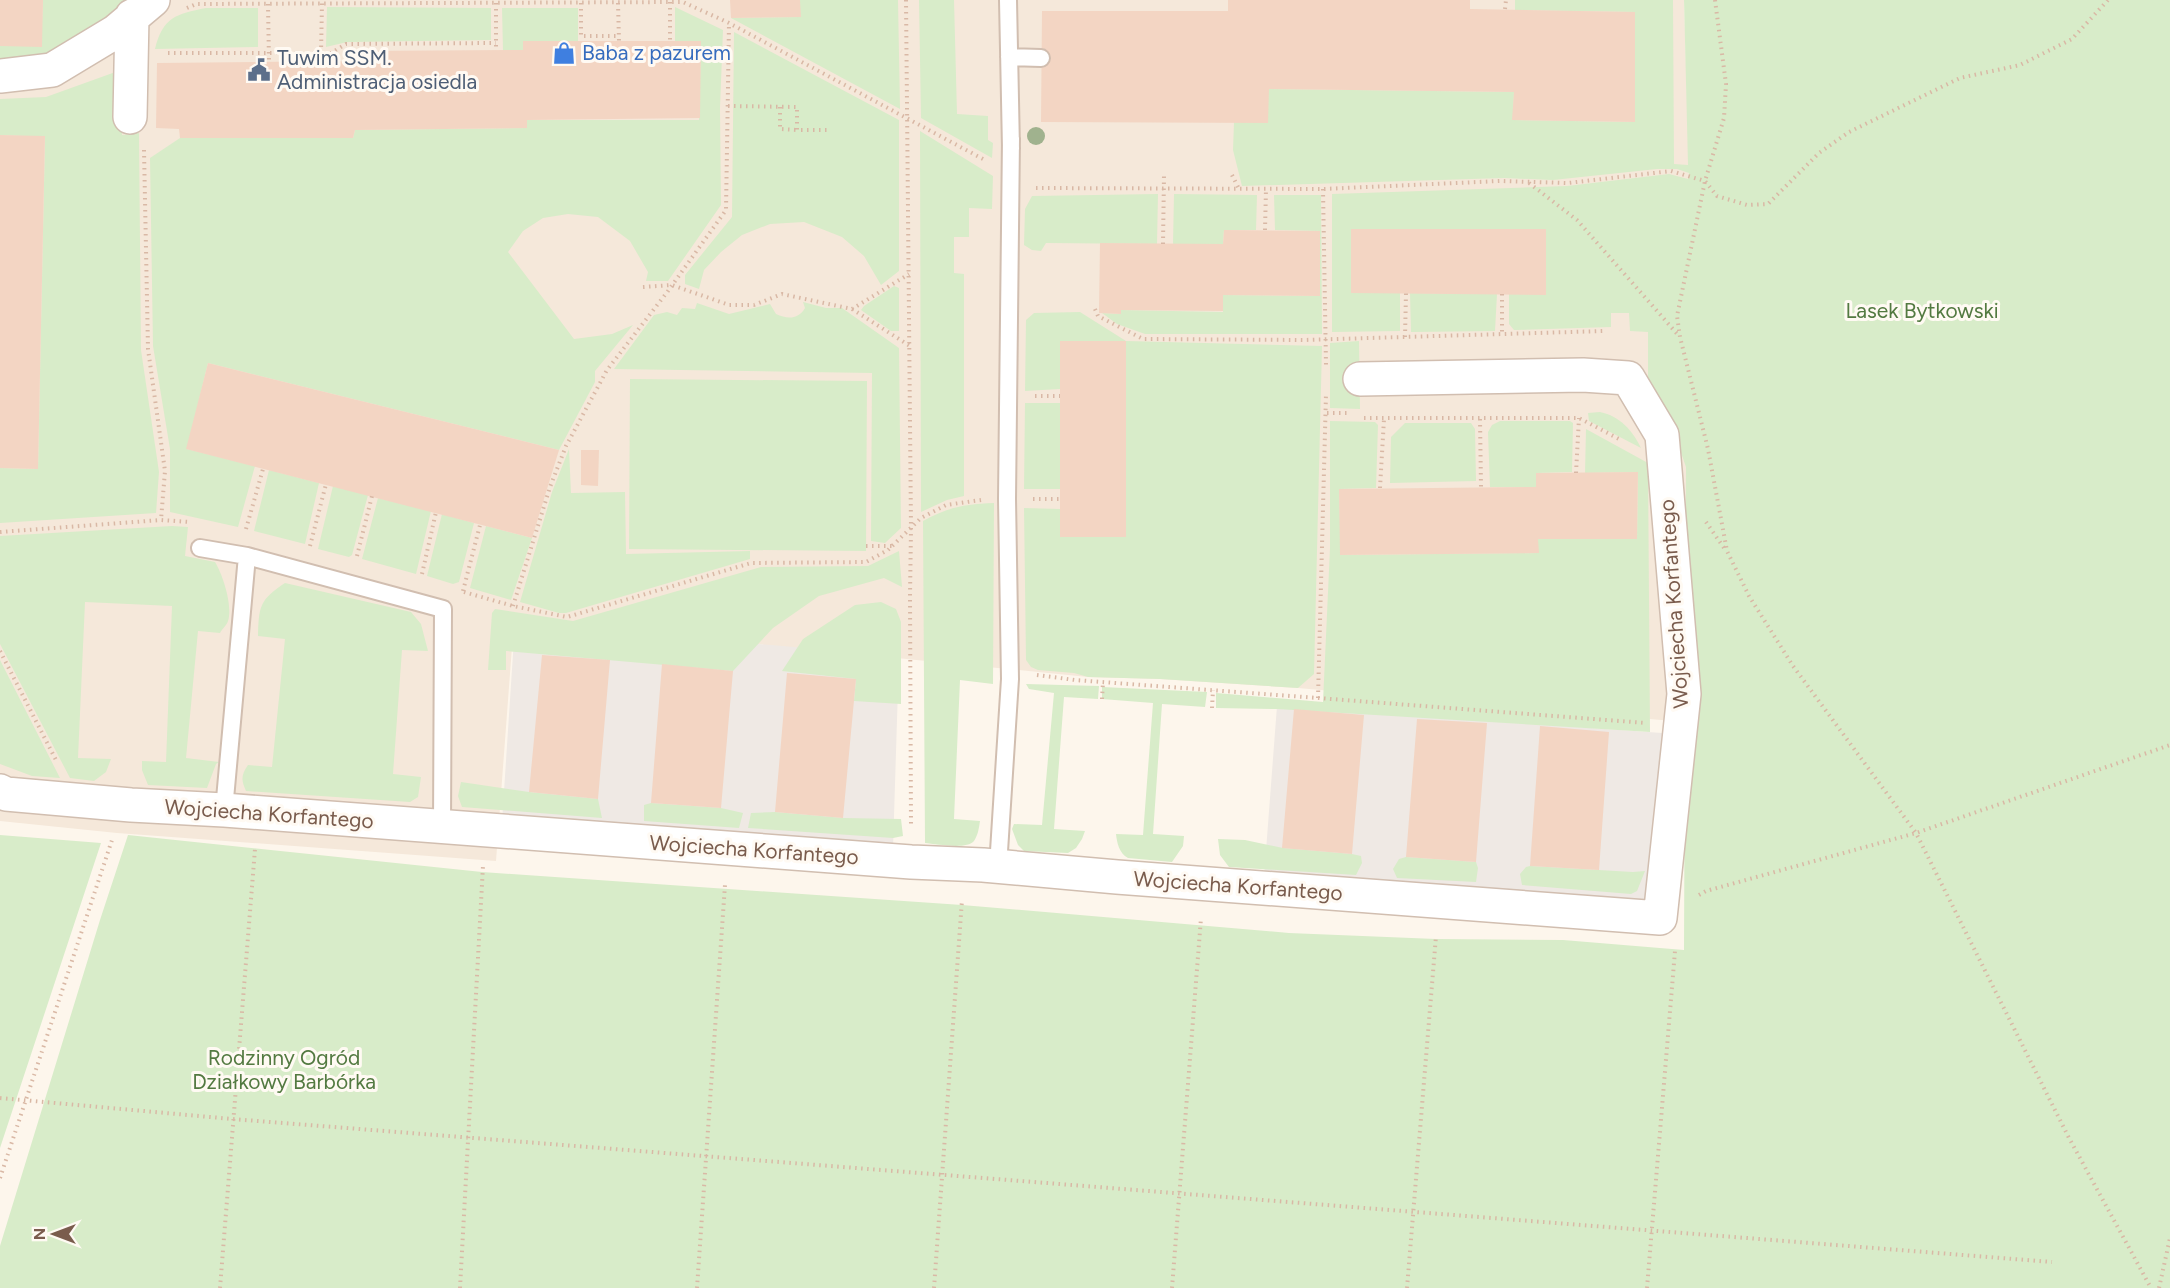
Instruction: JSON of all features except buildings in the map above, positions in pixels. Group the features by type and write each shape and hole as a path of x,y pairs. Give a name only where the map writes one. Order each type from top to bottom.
{"street":[{"path":"0,76 52,69 154,9"},
{"path":"137,129 154,9"},
{"name":"Wojciecha Korfantego","path":"0,791 6,794 108,803 998,867 1660,918 1684,694 1662,435 1628,378 1583,375 1360,379"}],"lane":[{"path":"998,867 1010,679 1007,499 1011,138 1008,0"},
{"path":"1009,57 1041,58"},
{"path":"200,548 247,556 443,609 442,827"},
{"path":"224,810 247,556"}],"path":[{"path":"906,0 910,274 911,862"},
{"path":"1506,0 1506,9"},
{"path":"1715,0 1726,84 1724,117 1705,181 1677,316 1680,337 1708,449 1727,551"},
{"path":"154,9 196,4 683,1 729,23 1011,174 1029,188 1323,189 1500,181 1568,183 1671,171 1705,181 1716,196 1747,206 1768,204 1819,153 1850,132 1960,78 2019,65 2072,39 2108,0"},
{"path":"670,2 670,41"},
{"path":"321,53 322,3"},
{"path":"496,3 496,51"},
{"path":"581,3 581,36 619,39 618,3"},
{"path":"268,4 269,62"},
{"path":"513,606 550,487 566,446 607,370 726,210 729,23"},
{"path":"162,53 331,53 346,45 496,43"},
{"path":"728,106 797,107 797,130"},
{"path":"780,107 780,129 828,130"},
{"path":"137,129 148,349 165,471 161,520"},
{"path":"1163,244 1164,175"},
{"path":"1232,175 1239,189"},
{"path":"1529,183 1577,220 1680,337"},
{"path":"1266,189 1266,230"},
{"path":"1323,189 1326,371"},
{"path":"852,309 910,274"},
{"path":"643,287 672,285 729,305 754,305 782,294 852,309 910,346"},
{"path":"1405,337 1406,293"},
{"path":"1502,294 1502,334"},
{"path":"1095,309 1098,316 1143,339 1325,339 1604,331"},
{"path":"1318,698 1326,392"},
{"path":"1327,413 1358,413"},
{"path":"1380,488 1384,418 1579,418 1664,463"},
{"path":"1576,473 1579,418"},
{"path":"1480,419 1481,487"},
{"path":"244,536 263,469"},
{"path":"309,553 326,484"},
{"path":"355,564 372,496"},
{"path":"452,589 513,606 567,617 752,563 866,562 892,546 921,518 946,505 972,500 1007,499"},
{"path":"421,581 436,512"},
{"path":"1702,516 1727,551 1749,596 1793,666 1916,832 2069,1138 2151,1288"},
{"path":"0,532 161,520 197,524"},
{"path":"463,592 480,525"},
{"path":"866,546 892,546"},
{"path":"0,651 61,768"},
{"path":"1033,675 1681,725"},
{"path":"1102,699 1103,682"},
{"path":"1212,708 1213,690"},
{"path":"1660,918 1706,891 1916,832 2170,745"},
{"path":"0,1178 117,826 116,816 108,803"},
{"path":"220,1288 256,839"},
{"path":"460,1288 483,863"},
{"path":"697,1288 725,880"},
{"path":"934,1288 962,893"},
{"path":"1172,1288 1201,909"},
{"path":"1407,1288 1437,928"},
{"path":"1647,1288 1675,949"},
{"path":"0,1098 232,1119 2052,1262"},
{"path":"2159,1288 2170,1239"}],"shaded area":[{"path":"0,0 1684,0 1689,165 1684,722 1298,688 1088,677 514,620 496,861 117,833 0,821"},
{"path":"515,623 899,656 893,848 502,822"},
{"path":"1277,706 1662,733 1647,906 1264,877"}],"green space":[{"path":"43,0 126,0 127,6 40,57 0,61 0,46 41,46"},
{"path":"800,0 898,0 900,109 731,18 800,17"},
{"path":"919,0 954,0 957,114 988,116 988,140 993,143 992,158 921,118"},
{"path":"1515,0 1673,0 1674,164 1688,165 1684,0 2170,0 2170,1288 0,1288 0,1246 128,835 482,872 962,905 1289,933 1436,939 1563,940 1684,950 1686,467 1676,438 1648,385 1648,332 1630,331 1629,313 1611,313 1611,327 1514,330 1509,324 1509,294 1546,294 1546,229 1351,229 1351,293 1400,293 1400,331 1332,332 1332,194 1567,186 1669,174 1688,179 1689,173 1677,169 1657,169 1553,180 1504,178 1242,186 1233,150 1234,122 1269,89 1514,92 1513,120 1634,122 1635,12 1515,10"},
{"path":"327,7 491,8 491,40 347,42 326,47"},
{"path":"675,7 723,30 720,108 721,205 668,281 646,281 648,272 630,241 598,217 568,214 543,218 523,231 508,252 574,339 612,334 633,325 595,371 595,382 559,450 208,363 187,449 255,466 238,527 170,512 170,449 153,346 150,158 180,138 353,138 355,130 527,128 527,120 699,120 701,41 675,41"},
{"path":"206,8 258,8 258,47 155,49 162,30 172,19 186,12"},
{"path":"502,8 578,8 578,41 503,51"},
{"path":"734,32 899,120 899,271 881,285 864,256 842,237 804,222 770,224 742,235 704,270 699,289 685,284 685,275 732,217"},
{"path":"121,70 122,135 139,133 141,350 159,472 156,513 0,523 0,468 38,469 45,137 0,135 0,99 46,97"},
{"path":"920,131 993,176 992,209 969,208 969,237 954,237 954,273 964,274 964,496 947,500 921,512"},
{"path":"1158,194 1157,244 1046,243 1041,251 1032,250 1024,245 1025,209 1032,196"},
{"path":"1174,194 1257,195 1256,230 1224,230 1223,244 1173,244"},
{"path":"1274,195 1321,195 1322,334 1145,334 1117,324 1102,313 1121,314 1121,310 1223,312 1223,295 1319,296 1320,231 1275,230"},
{"path":"894,286 899,288 899,331 891,331 861,310"},
{"path":"1410,293 1497,294 1495,331 1411,332"},
{"path":"803,302 826,308 842,308 899,348 901,528 885,543 871,541 872,373 614,369 654,315 667,312 677,315 682,308 695,309 697,303 729,314 770,304 776,314 792,317 799,315 805,308"},
{"path":"1080,312 1126,341 1322,346 1314,674 1298,688 1088,677 1074,673 1038,670 1031,667 1026,660 1024,508 1060,509 1060,537 1125,537 1060,389 1025,391 1026,320 1034,313"},
{"path":"1359,341 1360,409 1330,408 1330,343"},
{"path":"630,379 867,381 866,551 629,549"},
{"path":"1025,403 1060,403 1060,489 1024,489"},
{"path":"1600,412 1614,417 1625,425 1641,448 1589,421 1588,413"},
{"path":"1330,421 1375,422 1378,425 1376,488 1339,489 1341,555 1538,553 1538,539 1637,539 1638,472 1585,473 1586,429 1648,463 1650,732 1277,709 1216,708 1216,693 1323,702 1330,548"},
{"path":"1500,421 1570,421 1573,423 1572,472 1536,473 1536,487 1490,487 1488,432 1492,425"},
{"path":"1405,423 1471,423 1475,429 1476,481 1390,483 1391,437"},
{"path":"569,449 571,493 625,492 626,554 750,551 750,559 566,613 520,602 552,492"},
{"path":"269,470 319,483 305,544 254,531"},
{"path":"333,486 368,495 352,555 349,557 318,549"},
{"path":"378,498 431,511 416,574 362,559"},
{"path":"994,503 993,684 960,680 954,819 980,821 979,829 974,841 970,844 951,846 925,843 923,521 957,507"},
{"path":"442,514 474,523 459,582 453,584 427,576"},
{"path":"486,526 532,538 511,600 470,588"},
{"path":"188,527 185,556 215,562 224,582 228,599 228,621 220,633 198,631 186,758 219,762 216,764 207,788 148,785 142,770 142,761 166,762 172,606 85,602 78,758 111,759 106,772 94,781 70,778 0,644 0,536"},
{"path":"899,551 902,587 884,578 819,596 773,628 733,671 506,651 506,670 488,670 492,613 495,609 573,621 761,567 868,566"},
{"path":"285,583 411,612 421,624 428,651 402,650 393,774 421,777 418,797 410,802 246,791 242,778 248,765 272,767 285,639 258,636 258,626 260,611 265,600"},
{"path":"881,602 896,609 901,622 901,704 854,701 856,679 782,671 803,639 855,605"},
{"path":"0,660 60,778 32,776 0,764"},
{"path":"1026,684 1099,686 1098,699 1064,697 1054,829 1085,831 1076,848 1068,853 1024,851 1018,845 1012,829 1014,824 1042,825 1054,693 1029,689"},
{"path":"1102,687 1207,692 1205,707 1162,704 1153,834 1184,836 1183,846 1172,862 1128,858 1119,848 1116,834 1143,835 1153,703 1102,699"},
{"path":"461,782 598,799 602,818 462,807 458,796"},
{"path":"651,803 721,808 743,813 739,828 644,821 644,805"},
{"path":"775,812 843,818 901,819 903,836 893,838 748,828 751,813"},
{"path":"0,835 101,843 0,1148"},
{"path":"1218,839 1245,840 1283,848 1352,854 1361,856 1362,863 1356,875 1229,867 1220,855"},
{"path":"1406,857 1476,862 1478,868 1476,882 1397,878 1393,869 1399,859"},
{"path":"1530,866 1645,871 1637,891 1631,894 1522,885 1520,874"}],"place":[{"name":"Baba z pazurem","path":"564,53"},
{"name":"Tuwim SSM. Administracja osiedla","path":"259,70"}],"park label":[{"name":"Lasek Bytkowski","path":"1922,311"},
{"name":"Rodzinny Ogród Działkowy Barbórka","path":"284,1070"}]}
